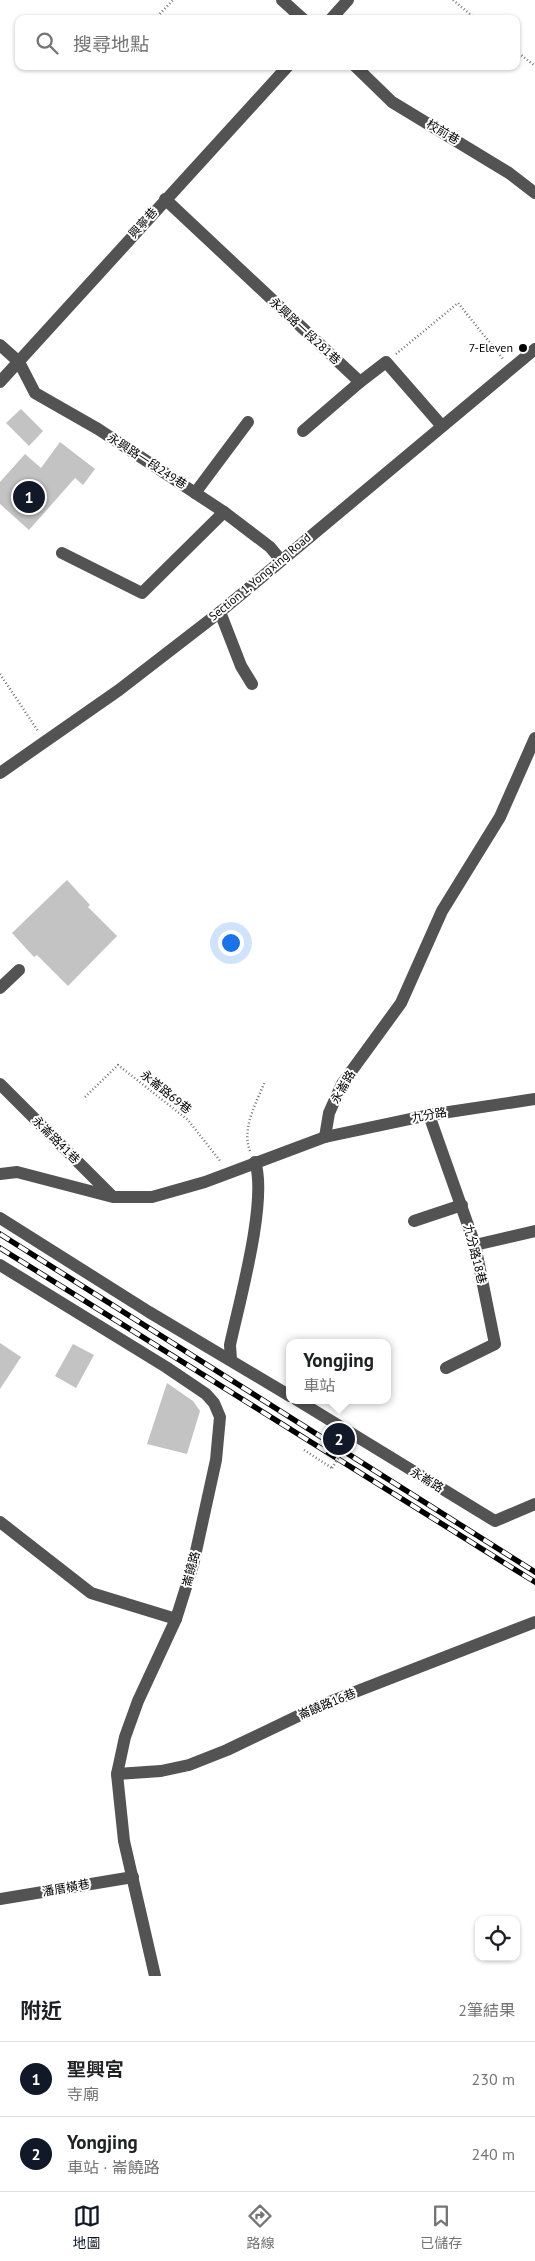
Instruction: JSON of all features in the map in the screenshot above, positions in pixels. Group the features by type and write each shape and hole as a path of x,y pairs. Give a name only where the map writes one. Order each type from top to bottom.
{"street":[{"path":"282,0 299,15"},
{"path":"335,15 348,0"},
{"name":"興寧巷","path":"0,382 284,70"},
{"name":"校前巷","path":"359,70 392,102 509,173 535,193"},
{"name":"永興路一段281巷","path":"165,199 360,382"},
{"path":"0,345 19,362"},
{"name":"Section 1, Yongxing Road","path":"0,773 119,690 220,612 441,425 535,349"},
{"name":"永興路一段249巷","path":"19,362 35,393 98,429 224,512 270,547 280,560"},
{"path":"304,431 386,362 441,425"},
{"path":"195,493 248,422"},
{"path":"62,553 142,593 224,512"},
{"path":"220,612 242,666 252,684"},
{"name":"永崙路","path":"325,1137 329,1113 342,1084 401,1003 442,911 500,817 535,738"},
{"path":"0,988 19,970"},
{"name":"永崙路41巷","path":"0,1084 113,1197"},
{"name":"九分路","path":"325,1137 429,1115 535,1099"},
{"name":"九分路18巷","path":"429,1115 475,1245 495,1344 446,1368"},
{"path":"0,1174 17,1172 113,1197 152,1197 205,1182 325,1137"},
{"path":"231,1360 230,1345 253,1240 259,1174 255,1162"},
{"path":"414,1221 462,1205"},
{"path":"0,1218 148,1312 286,1394"},
{"path":"475,1245 535,1232"},
{"name":"崙饒路","path":"0,1265 166,1367 206,1394 214,1403 220,1417 216,1460 193,1565 176,1618 138,1701 125,1737 117,1774 124,1841 155,1976"},
{"name":"永崙路","path":"304,1404 495,1520 535,1504"},
{"path":"0,1522 91,1594 176,1618"},
{"name":"崙饒路16巷","path":"117,1774 162,1771 189,1765 227,1750 319,1706 535,1622"},
{"name":"潘厝橫巷","path":"0,1899 132,1877"}],"path":[{"path":"158,15 173,0"},
{"path":"452,0 471,15"},
{"path":"520,54 535,66"},
{"path":"386,362 458,303 510,368"},
{"path":"0,674 46,741"},
{"name":"永崙路69巷","path":"85,1097 118,1065 188,1120 229,1172"},
{"path":"255,1162 247,1141 250,1120 265,1081"},
{"path":"304,1450 332,1468 348,1444"}],"building":[{"path":"21,409 43,431 29,446 6,423"},
{"path":"60,442 95,469 83,485 75,478 29,530 0,504 0,482 25,454 41,468"},
{"path":"67,880 90,905 88,907 117,936 68,986 37,955 34,957 12,933"},
{"path":"0,1343 21,1357 0,1389"},
{"path":"73,1344 94,1355 76,1388 55,1376"},
{"path":"167,1383 193,1401 200,1411 187,1454 147,1444"}],"railway":[{"path":"0,1234 535,1572"},
{"path":"0,1248 535,1582"}],"place":[{"name":"7-Eleven","path":"523,348"},
{"name":"聖興宮","path":"29,497"},
{"name":"Yongjing","path":"339,1439"}]}
